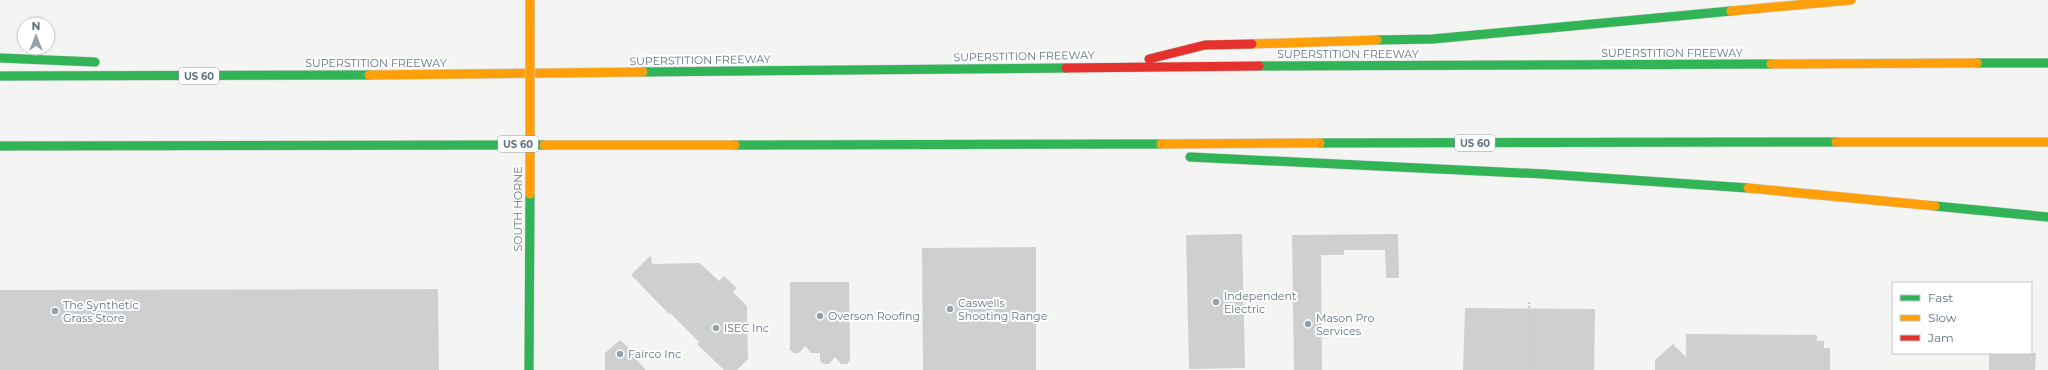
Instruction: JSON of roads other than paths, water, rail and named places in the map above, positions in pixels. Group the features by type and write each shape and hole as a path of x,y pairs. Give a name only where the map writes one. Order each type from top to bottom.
{"main road":[{"name":"SOUTH HORNE","path":"530,0 530,370"},
{"path":"1115,67 1205,45 1433,39 1851,0"},
{"path":"0,58 103,62"},
{"name":"SUPERSTITION FREEWAY","path":"0,76 398,75 1115,67 2048,63"},
{"path":"183,66 398,75"},
{"name":"US 60","path":"0,146 903,143 2048,142"},
{"path":"903,143 1124,154"},
{"path":"0,153 133,145"},
{"path":"1180,156 1544,174 1754,188 2048,217"}],"place":[{"name":"Independent Electric","path":"1216,302"},
{"name":"Caswells Shooting Range","path":"950,309"},
{"name":"The Synthetic Grass Store","path":"55,311"},
{"name":"Overson Roofing","path":"820,316"},
{"name":"Mason Pro Services","path":"1308,324"},
{"name":"ISEC Inc","path":"716,328"},
{"name":"Fairco Inc","path":"620,354"}]}
